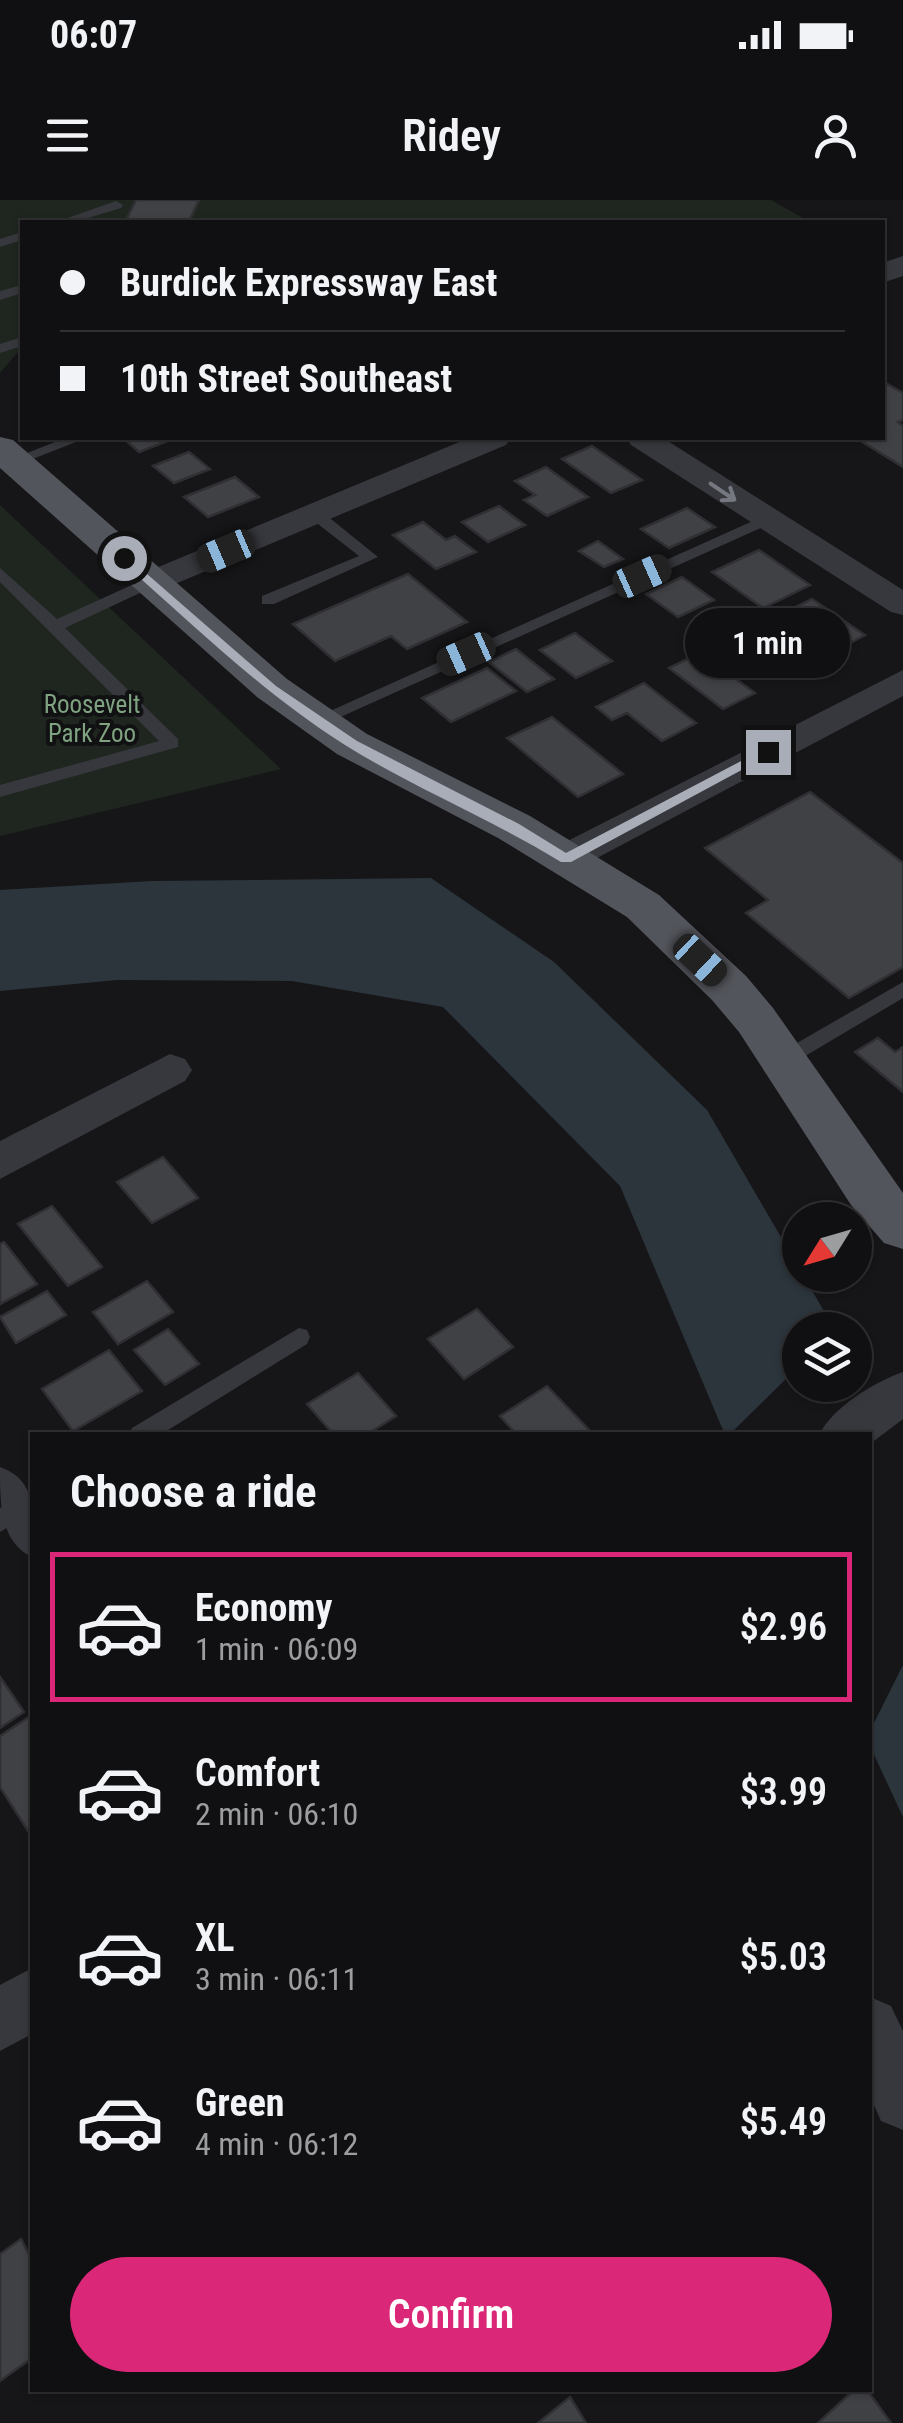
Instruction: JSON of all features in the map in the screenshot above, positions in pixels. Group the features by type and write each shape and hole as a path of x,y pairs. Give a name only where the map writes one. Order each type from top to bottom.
{"main road":[{"path":"7,455 272,688 352,744 514,827 643,906 729,988 783,1060 870,1191 903,1228"}],"street":[{"path":"152,582 490,440"},
{"path":"645,440 903,605"},
{"path":"566,858 903,681"},
{"path":"0,1162 170,1070"},
{"path":"848,1432 903,1392"},
{"path":"0,2021 30,1999"},
{"path":"872,2031 903,2099"}],"lane":[{"path":"68,220 118,202"},
{"path":"0,349 9,358 0,361"},
{"path":"7,455 70,440"},
{"path":"268,600 370,557 315,514"},
{"path":"319,720 766,520"},
{"path":"0,573 172,743 0,792"},
{"path":"54,626 152,582"},
{"path":"783,1060 903,988"},
{"path":"145,1432 299,1337"}],"green space":[{"path":"0,200 771,200 806,220 20,220 20,349 0,373"},
{"name":"Roosevelt Park Zoo","path":"0,505 281,769 0,836"}],"shaded area":[{"path":"431,878 554,962 707,1110 782,1239 782,1292 813,1292 825,1312 782,1312 782,1383 732,1432 724,1432 620,1186 443,1007 292,981 117,980 0,991 0,890 152,881"},
{"path":"903,1665 903,1817 872,1750 872,1727"}],"building":[{"path":"136,200 199,200 190,220 126,220"},
{"path":"885,383 903,393 903,420 898,422 903,426 903,467 859,440 885,440"},
{"path":"125,440 170,440 139,452"},
{"path":"592,446 642,480 611,493 562,459"},
{"path":"189,452 210,469 174,483 153,466"},
{"path":"546,467 588,497 547,516 524,500 535,495 515,481"},
{"path":"235,477 259,497 208,517 184,497"},
{"path":"499,506 525,525 488,542 462,522"},
{"path":"687,508 715,527 669,548 641,529"},
{"path":"423,522 446,540 455,536 476,552 436,569 393,535"},
{"path":"598,541 623,559 604,567 579,551"},
{"path":"759,550 810,585 763,608 712,572"},
{"path":"408,574 467,622 407,649 391,636 335,661 293,624"},
{"path":"682,577 714,600 678,617 646,594"},
{"path":"812,599 865,635 829,654 776,617"},
{"path":"575,633 612,661 576,678 540,650"},
{"path":"516,649 554,679 527,692 489,662"},
{"path":"700,653 755,693 723,709 669,668"},
{"path":"487,668 516,691 451,722 422,698"},
{"path":"644,683 696,723 662,741 627,713 612,720 596,707"},
{"path":"552,717 623,774 578,797 507,738"},
{"path":"810,792 903,863 903,967 849,998 746,913 768,900 705,848"},
{"path":"878,1038 895,1052 903,1047 903,1092 855,1052"},
{"path":"163,1157 198,1198 152,1223 117,1182"},
{"path":"52,1206 102,1267 68,1286 18,1224"},
{"path":"4,1242 37,1284 0,1304 0,1244"},
{"path":"147,1281 173,1312 118,1344 93,1312"},
{"path":"47,1291 66,1315 16,1343 0,1317"},
{"path":"477,1309 513,1347 464,1379 428,1339"},
{"path":"168,1329 199,1364 165,1385 134,1350"},
{"path":"109,1350 142,1391 73,1431 42,1389"},
{"path":"358,1373 396,1416 371,1432 331,1432 307,1404"},
{"path":"547,1386 591,1432 514,1432 500,1416"},
{"path":"0,1677 24,1712 0,1728"},
{"path":"30,1716 30,1834 0,1787 0,1736"},
{"path":"21,2239 30,2256 30,2359 0,2381 0,2254"},
{"path":"852,2392 868,2392 891,2423 818,2423"},
{"path":"570,2397 586,2423 538,2423"}],"route":[{"path":"124,558 272,688 352,744 566,858 768,752"}]}
